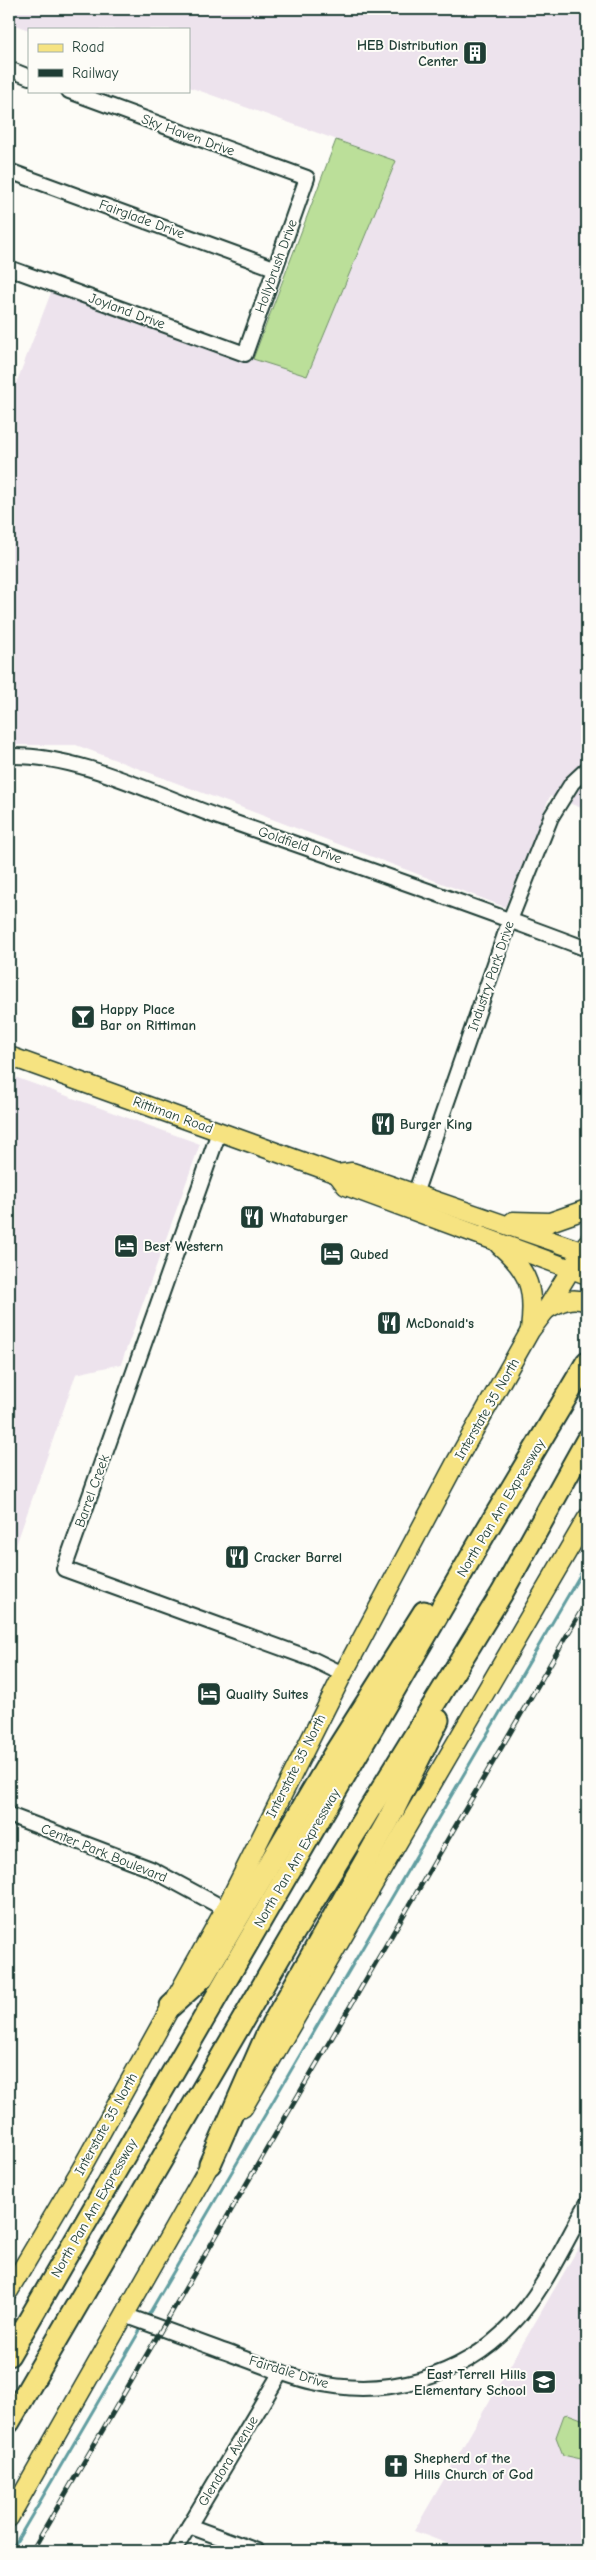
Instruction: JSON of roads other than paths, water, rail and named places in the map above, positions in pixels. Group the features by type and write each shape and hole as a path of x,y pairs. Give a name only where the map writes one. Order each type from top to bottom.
{"highway":[{"name":"North Pan Am Expressway","path":"9,2355 485,1533 587,1362"},
{"path":"9,2422 290,1940 502,1593 587,1440"},
{"path":"171,2006 203,1977 365,1702 443,1583 485,1533"},
{"path":"210,2164 254,2060 388,1821 502,1593"}],"main road":[{"name":"Rittiman Road","path":"9,1056 337,1174 352,1172 486,1218 586,1249"},
{"name":"Rittiman Road","path":"337,1174 346,1186 579,1272"},
{"path":"486,1218 550,1222 587,1209"},
{"path":"491,1239 514,1258 531,1287 533,1302 530,1331"},
{"name":"Interstate 35 North","path":"9,2291 81,2170 225,1908 343,1674 452,1470 530,1331 579,1272 586,1249"},
{"path":"546,1310 569,1299 587,1302"},
{"path":"9,2518 138,2320 210,2164 587,1518"}],"street":[{"path":"9,69 28,77"},
{"name":"Sky Haven Drive","path":"72,92 308,178"},
{"name":"Fairglade Drive","path":"9,171 274,268"},
{"name":"Hollybrush Drive","path":"245,354 274,268 308,178"},
{"name":"Joyland Drive","path":"9,268 245,354"},
{"name":"Goldfield Drive","path":"9,756 57,760 82,766 220,818 370,868 587,949"},
{"name":"Industry Park Drive","path":"415,1194 510,920 551,817 572,783 587,769"},
{"name":"Barrel Creek","path":"219,1132 64,1569 312,1658 343,1674"},
{"name":"Center Park Boulevard","path":"9,1815 151,1869 225,1908"},
{"name":"Fairdale Drive","path":"138,2320 312,2382 338,2387 371,2388 422,2380 461,2364 496,2340 525,2309 587,2204"},
{"name":"Glendora Avenue","path":"174,2551 281,2372"},
{"path":"189,2526 257,2551"}],"waterway":[{"path":"146,2319 587,1563"},
{"path":"11,2551 143,2325"}],"railway":[{"path":"32,2551 587,1601"}],"place":[{"name":"HEB Distribution Center","path":"475,53"},
{"name":"Happy Place Bar on Rittiman","path":"83,1017"},
{"name":"Burger King","path":"383,1124"},
{"name":"Whataburger","path":"252,1217"},
{"name":"Best Western","path":"126,1246"},
{"name":"Qubed","path":"332,1254"},
{"name":"McDonald's","path":"389,1323"},
{"name":"Cracker Barrel","path":"237,1557"},
{"name":"Quality Suites","path":"209,1694"},
{"name":"East Terrell Hills Elementary School","path":"544,2382"},
{"name":"Shepherd of the Hills Church of God","path":"396,2466"}]}
